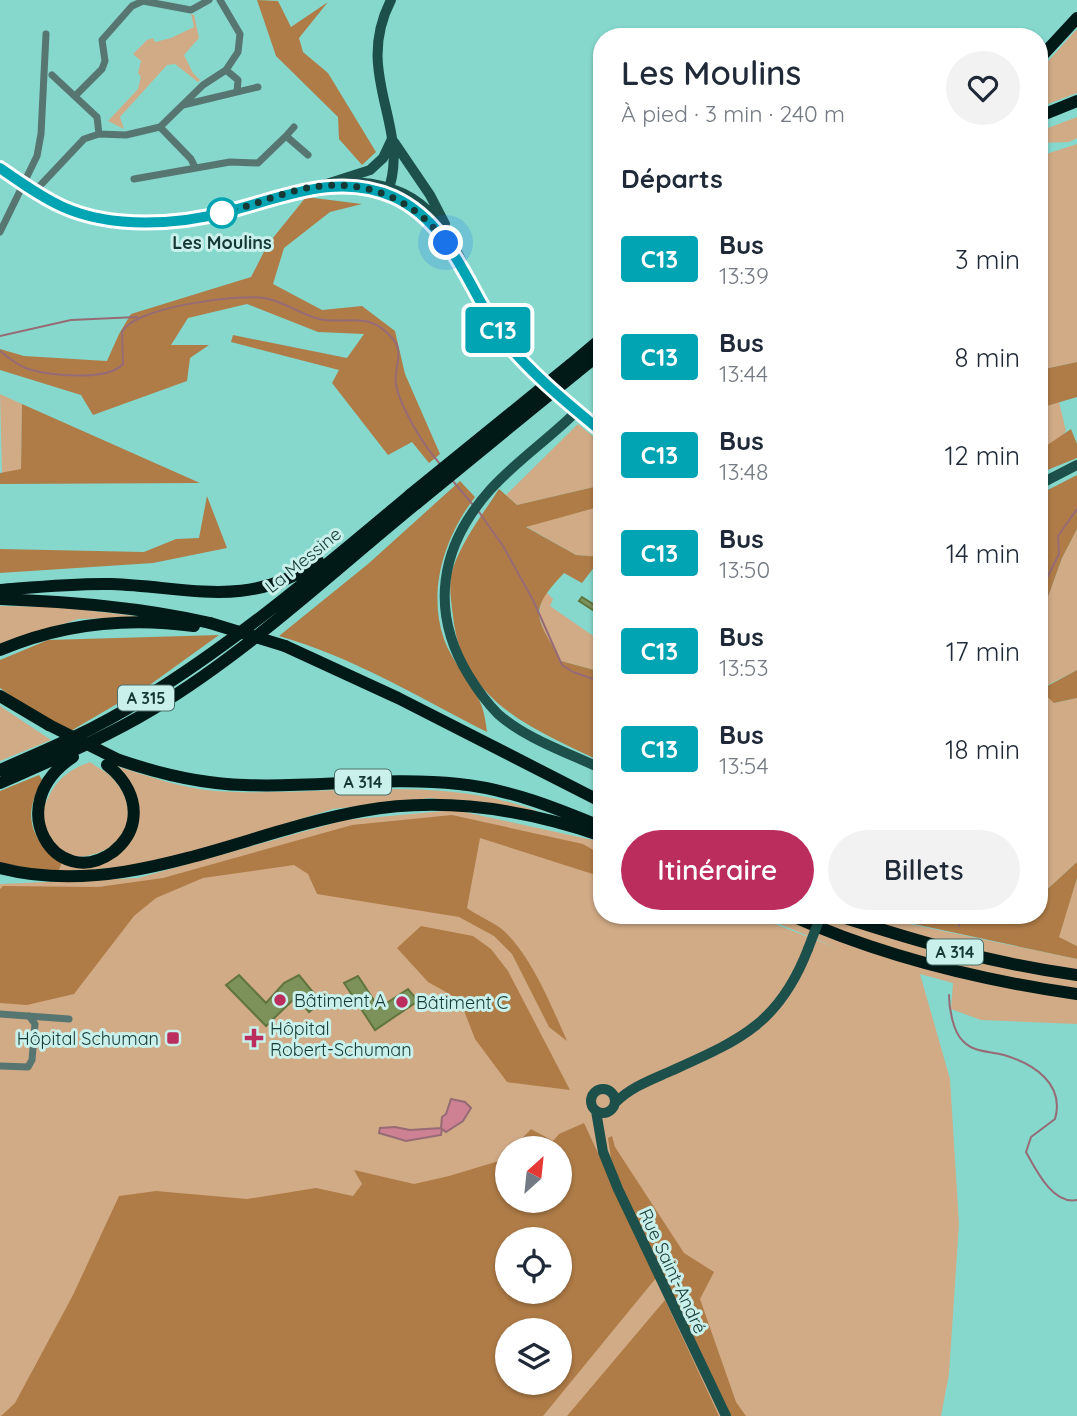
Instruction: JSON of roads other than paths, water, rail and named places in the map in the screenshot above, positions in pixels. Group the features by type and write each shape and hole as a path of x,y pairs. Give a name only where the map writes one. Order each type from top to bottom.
{"highway":[{"path":"1048,49 1077,18"},
{"path":"1048,113 1077,101"},
{"name":"La Messine","path":"0,783 60,757 151,710 246,644 414,499 573,369 593,348"},
{"name":"La Messine","path":"573,369 593,357"},
{"name":"La Messine","path":"0,770 99,724 169,682 235,638 374,525 414,499"},
{"path":"0,590 96,584 223,593 260,590 295,577 374,525"},
{"path":"0,599 108,606 207,625 282,648 346,673 593,797"},
{"path":"0,650 30,639 82,626 144,622 207,625"},
{"name":"A 314","path":"3,698 46,726 113,763 174,777 242,785 391,781 458,784 513,794 593,824"},
{"path":"113,763 131,796 134,814 131,830 120,846 101,859 78,862 61,856 43,840 37,825 35,811 43,786 53,772 68,761 151,710"},
{"path":"0,868 43,876 97,875 172,862 337,816 420,805 451,804 511,811 562,822 593,833"},
{"name":"A 314","path":"810,924 938,967 1023,987 1077,994"},
{"name":"A 314","path":"864,924 934,947 1028,968 1077,975"}],"main road":[{"path":"388,191 394,167 392,139 376,63 380,28 391,0"},
{"path":"0,168 35,191 80,213 120,219 181,220 227,212 370,170 383,158 392,139"},
{"path":"392,139 430,195 469,278 492,322 508,345 540,379 593,424"},
{"path":"325,184 365,182 388,191 427,210 452,239"},
{"path":"388,191 430,223 469,278"},
{"path":"577,411 520,461 484,498 450,556 444,595 450,638 462,664 498,714 593,765"},
{"path":"1048,480 1077,464"},
{"path":"600,1136 607,1112 630,1089 720,1049 770,1015 790,988 818,924"},
{"path":"607,1112 596,1111 591,1103 593,1094 600,1089 630,1089"},
{"path":"609,1090 615,1103"},
{"name":"Rue Saint-André","path":"596,1111 603,1152 618,1189 726,1416"}],"street":[{"path":"75,96 102,69 105,61 102,40 132,6 149,0 191,10 209,0"},
{"path":"35,191 84,139 99,135 125,135 160,127 203,85 226,70 238,52 240,33 220,0"},
{"path":"0,232 37,156 41,134 46,33"},
{"path":"226,70 238,80 237,92"},
{"path":"52,75 97,117 99,135"},
{"path":"182,105 256,85 265,94"},
{"path":"160,127 191,159 195,167"},
{"path":"134,179 230,162 258,163 294,127"},
{"path":"286,136 309,155"},
{"path":"0,1014 69,1019"},
{"path":"0,1066 28,1067 32,1060 35,1024 29,1016"}],"waterway":[{"path":"0,351 20,365 37,371 77,376 104,373 123,364 122,332 130,323 165,309 233,298 264,298 319,319 358,320 376,324 396,344 396,385 399,395 414,427 440,464"},
{"path":"0,336 71,320 137,317"},
{"path":"452,480 473,505"},
{"path":"1048,576 1059,554 1058,536 1077,509"},
{"path":"479,512 503,546 533,600 562,665 593,679"},
{"path":"949,995 954,1026 967,1045 1026,1064 1044,1077 1051,1086 1057,1107 1055,1119 1031,1137 1026,1152 1053,1192 1068,1200 1077,1200"}],"place":[{"name":"Les Moulins","path":"222,213"},
{"name":"Bâtiment A","path":"280,1000"},
{"name":"Bâtiment C","path":"402,1002"},
{"name":"Hôpital Schuman","path":"173,1038"},
{"name":"Hôpital Robert-Schuman","path":"254,1038"}]}
